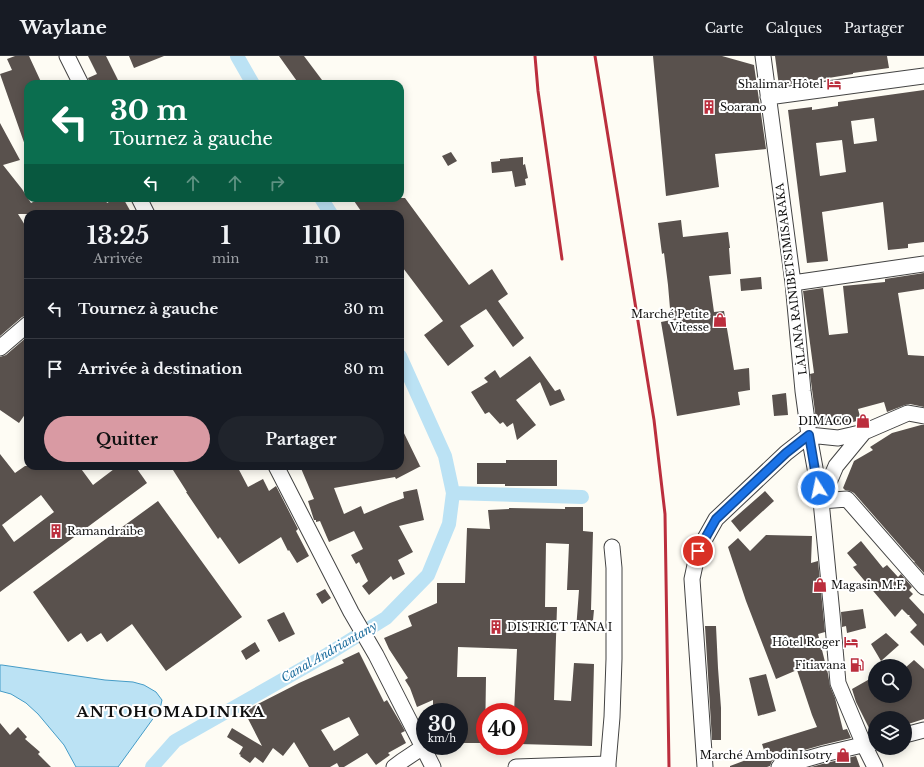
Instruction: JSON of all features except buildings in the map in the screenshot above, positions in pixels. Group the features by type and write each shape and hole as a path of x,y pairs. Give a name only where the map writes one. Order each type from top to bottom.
{"street":[{"path":"67,56 79,80"},
{"name":"LÀLANA RAINIBETSIMISARAKA","path":"763,56 793,282 809,435 821,501 838,683 868,741"},
{"path":"768,97 924,76"},
{"path":"793,282 924,264"},
{"path":"0,348 24,327"},
{"path":"705,767 692,579 698,551 716,519 786,453 809,435 838,438 864,432 908,413 924,416"},
{"path":"864,432 836,466 821,501 847,499 924,587"},
{"path":"278,470 351,612 376,655 416,733"},
{"path":"516,767 608,765 612,717 614,659 614,568 612,547"},
{"path":"912,733 924,730"},
{"path":"788,766 868,743"},
{"path":"394,767 416,752"},
{"path":"427,755 433,767"},
{"name":"LÀLANA RAINIBETSIMISARAKA","path":"872,755 875,767"}],"water":[{"path":"0,665 105,680 133,682 144,685 156,692 162,700 160,709 118,767 76,767 64,745 38,714 26,703 11,694 0,691"}],"waterway":[{"name":"Canal Andriantany","path":"237,56 251,80"},
{"name":"Canal Andriantany","path":"324,202 328,210"},
{"name":"Canal Andriantany","path":"152,767 175,741 328,654 386,618 428,575 449,524 453,493 445,456 404,365"},
{"name":"Canal Andriantany","path":"453,493 582,497"}],"railway":[{"path":"535,56 538,91 562,259"},
{"path":"595,56 654,420 665,514 669,767"}],"place":[{"name":"Shalimar Hôtel","path":"834,84"},
{"name":"Soarano","path":"709,107"},
{"name":"Marché Petite Vitesse","path":"720,320"},
{"name":"DIMACO","path":"863,421"},
{"name":"Ramandraibe","path":"56,531"},
{"name":"Magasin M.F.","path":"820,585"},
{"name":"DISTRICT TANA I","path":"496,627"},
{"name":"Hôtel Roger","path":"851,642"},
{"name":"Fitiavana","path":"857,665"},
{"name":"Marché AmbodinIsotry","path":"843,755"}],"district":[{"name":"ANTOHOMADINIKA","path":"171,712"}],"route":[{"path":"698,551 716,519 786,453 809,435 818,488"}]}
